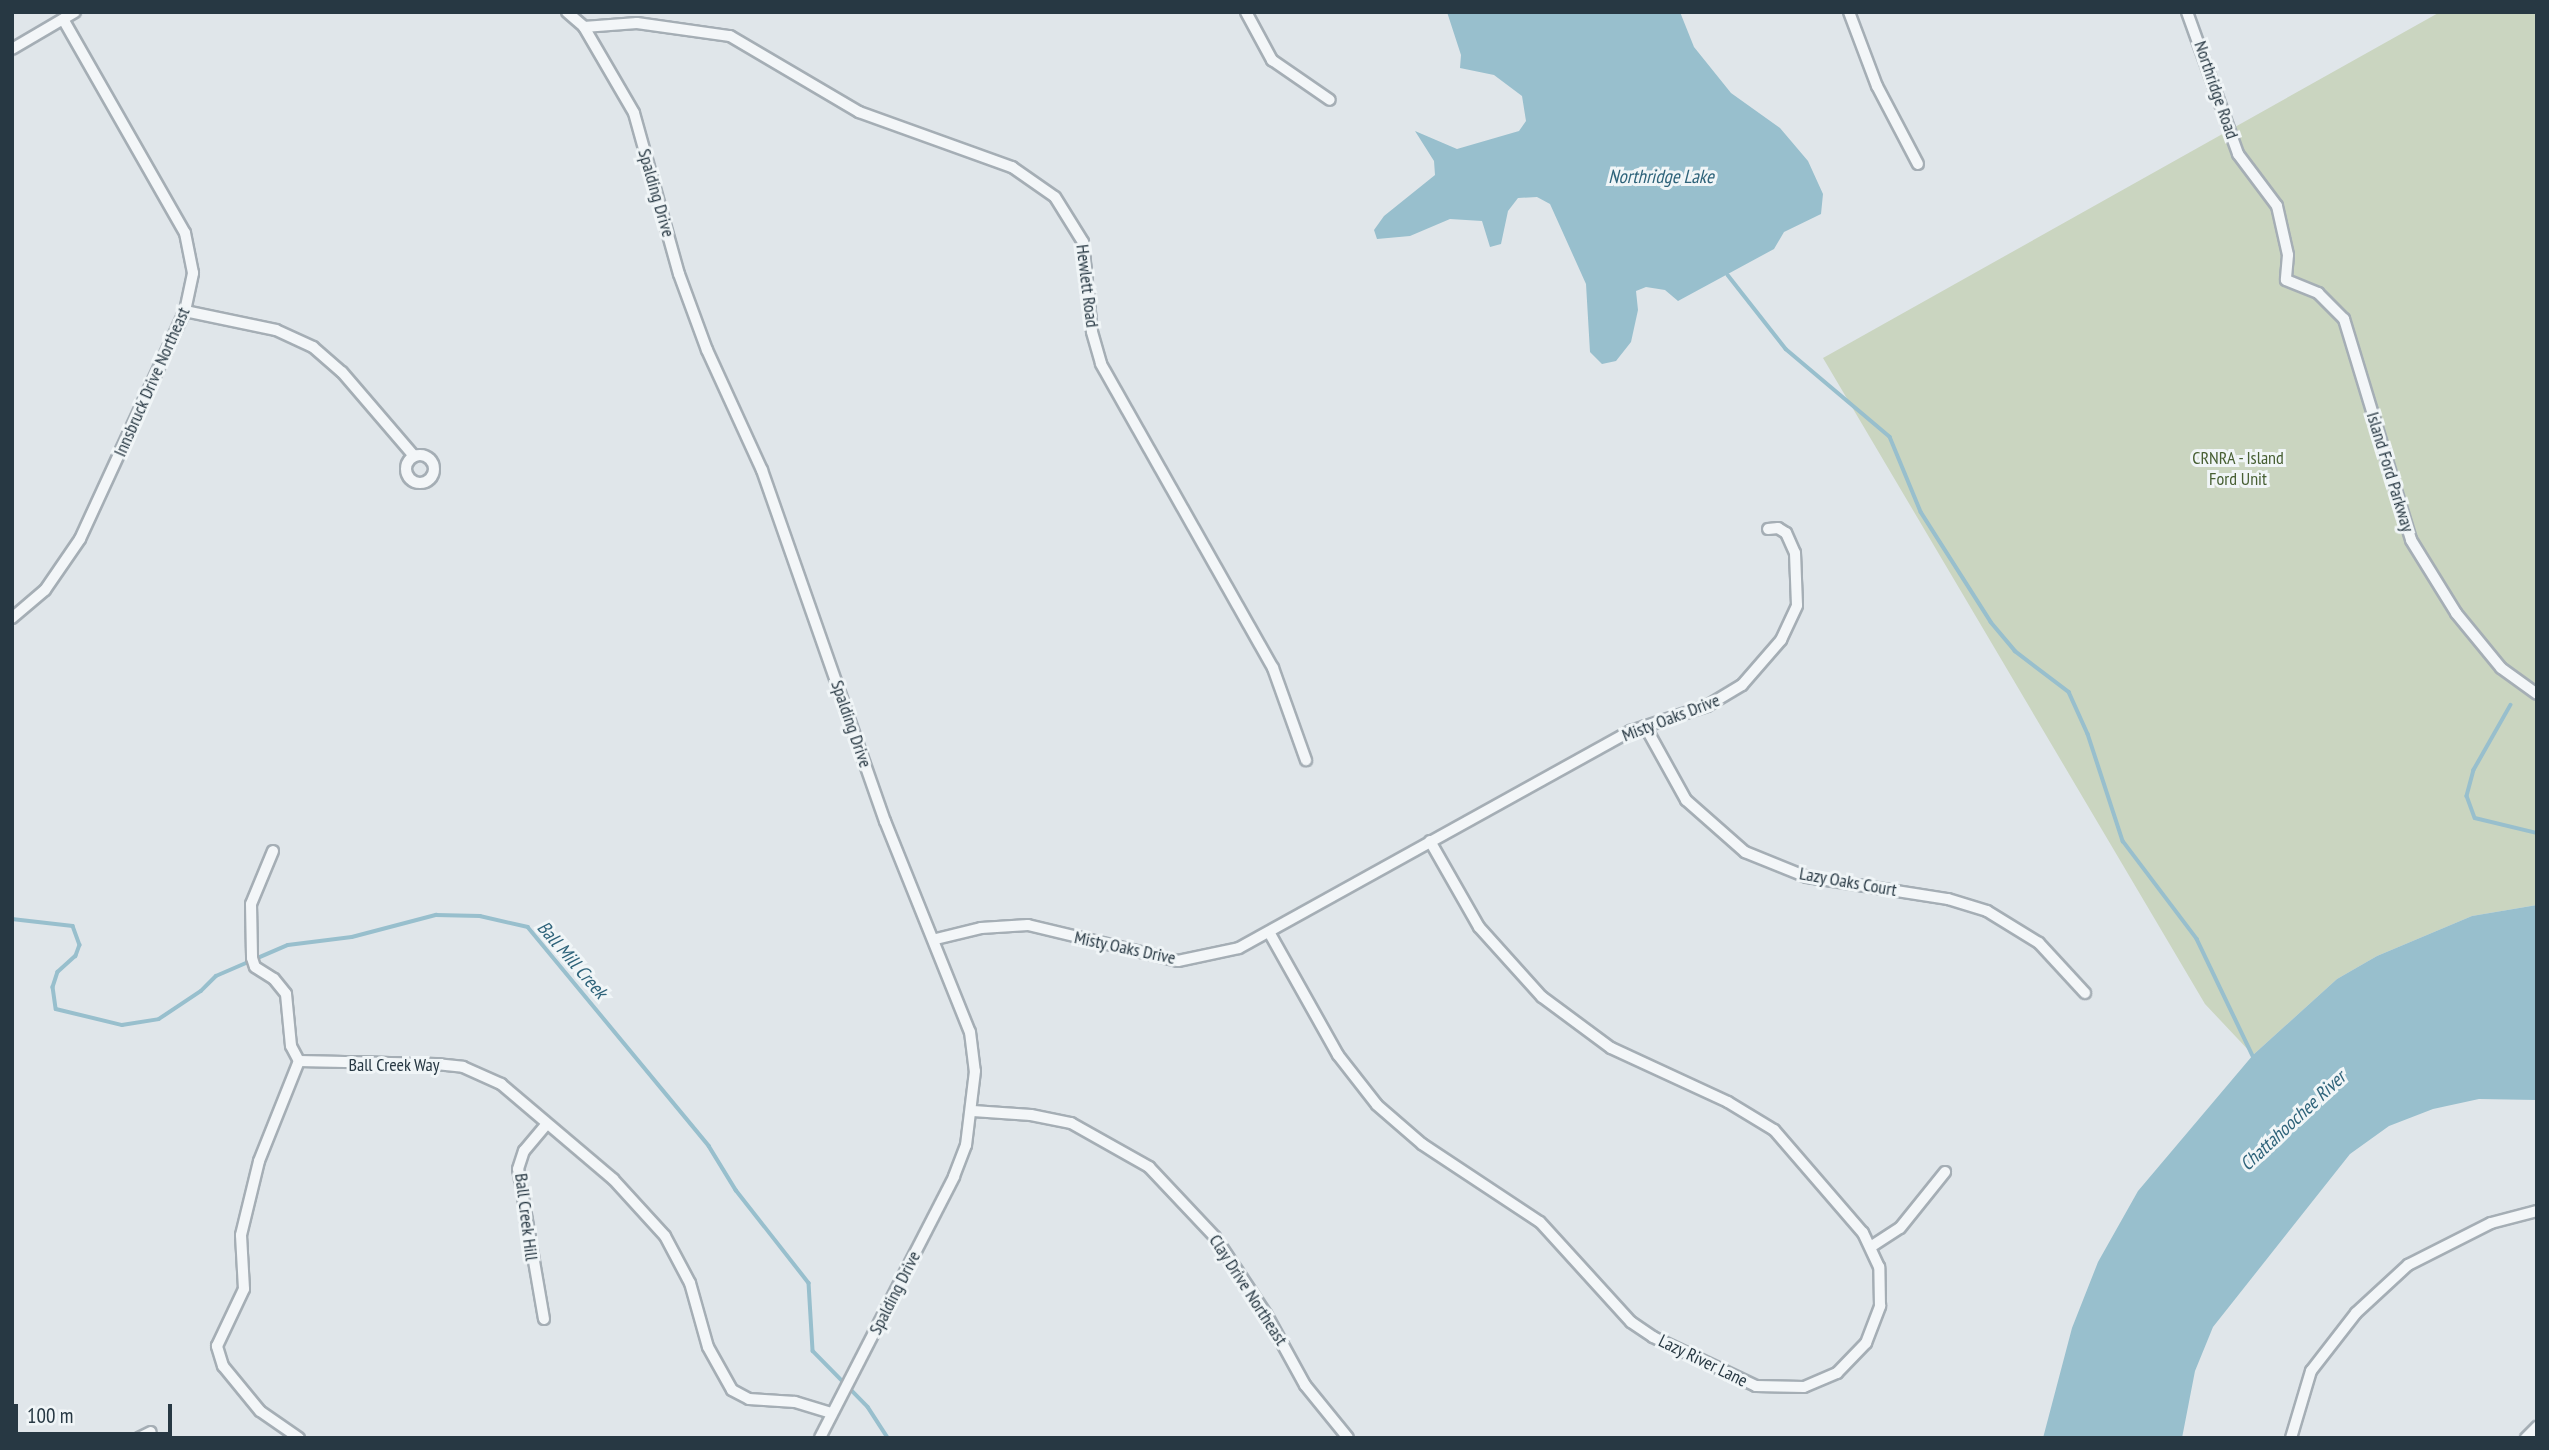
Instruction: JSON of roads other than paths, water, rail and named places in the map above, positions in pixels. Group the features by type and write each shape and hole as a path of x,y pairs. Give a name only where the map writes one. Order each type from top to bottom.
{"street":[{"path":"12,49 75,12"},
{"name":"Spalding Drive","path":"567,12 584,27 634,113 679,274 707,349 762,470 885,821 936,939 970,1032 973,1111 954,1177 820,1438"},
{"path":"1246,12 1272,60 1330,100"},
{"path":"1849,12 1877,86 1918,164"},
{"name":"Northridge Road","path":"2187,12 2215,80 2238,155 2277,206 2288,255 2286,280"},
{"name":"Innsbruck Drive Northeast","path":"12,618 45,590 80,540 185,311 193,273 185,233 63,19"},
{"name":"Hewlett Road","path":"584,27 637,23 730,36 859,113 1012,167 1055,197 1083,242 1092,331 1101,364 1273,668 1306,760"},
{"name":"Island Ford Parkway","path":"2286,280 2318,293 2344,319 2411,540 2456,613 2501,668 2537,694"},
{"path":"185,311 276,330 313,347 342,372 414,456"},
{"name":"Misty Oaks Drive","path":"936,939 981,928 1028,925 1178,961 1222,955 1269,932 1430,841 1645,726 1729,695 1756,671 1781,640 1797,605 1799,571 1786,533 1778,528 1768,529"},
{"name":"Lazy Oaks Court","path":"1645,726 1686,800 1745,852 1807,877 1948,899 1987,911 2039,943 2085,993"},
{"name":"Lazy River Lane","path":"1269,932 1338,1055 1377,1105 1422,1144 1540,1222 1611,1304 1653,1337 1756,1386 1788,1390 1821,1382 1853,1360 1875,1325 1882,1285 1872,1246 1774,1130 1728,1102 1611,1048 1542,997 1479,927 1430,841"},
{"path":"273,851 251,904 252,958 255,967 274,979 286,994 291,1046 299,1061 259,1161 241,1235 244,1289 217,1346 223,1366 260,1411 299,1438"},
{"name":"Ball Creek Way","path":"299,1061 463,1067 502,1084 613,1180 665,1236 690,1283 708,1347 732,1390 749,1399 795,1402 831,1413"},
{"name":"Clay Drive Northeast","path":"973,1111 1031,1115 1071,1124 1149,1167 1216,1237 1266,1314 1305,1385 1348,1438"},
{"name":"Ball Creek Hill","path":"544,1319 518,1169 524,1151 548,1124"},
{"path":"1872,1246 1900,1228 1945,1172"},
{"path":"2291,1438 2311,1371 2332,1339 2391,1281 2422,1256 2491,1223 2537,1211"},
{"path":"2526,1438 2537,1427"},
{"path":"139,1438 150,1432"}],"water":[{"name":"Northridge Lake","path":"1447,12 1680,12 1694,47 1731,93 1780,128 1808,161 1823,194 1821,214 1784,232 1774,249 1678,301 1665,290 1646,287 1636,291 1638,310 1631,342 1616,361 1602,364 1590,352 1586,284 1550,204 1537,197 1518,198 1508,211 1501,244 1490,247 1482,221 1450,219 1410,236 1377,239 1374,230 1384,216 1435,175 1434,161 1415,131 1457,149 1519,131 1526,121 1522,96 1494,75 1460,68 1461,55"},
{"name":"Chattahoochee River","path":"2537,905 2537,1100 2479,1099 2433,1109 2389,1126 2350,1154 2213,1327 2195,1371 2182,1438 2043,1438 2072,1328 2098,1262 2138,1191 2253,1055 2337,979 2377,956 2472,916"}],"waterway":[{"path":"1728,275 1786,349 1890,437 1921,512 1991,622 2015,651 2069,692 2088,734 2123,841 2197,939 2254,1058"},
{"path":"2511,705 2474,770 2467,796 2475,818 2537,833"},
{"name":"Ball Mill Creek","path":"12,919 73,926 80,945 76,956 58,972 53,987 56,1009 122,1025 159,1019 201,991 216,976 288,945 352,937 436,915 480,916 528,927 709,1146 736,1190 809,1283 813,1351 868,1407 888,1438"}],"park label":[{"name":"CRNRA - Island Ford Unit","path":"2238,469"}]}
